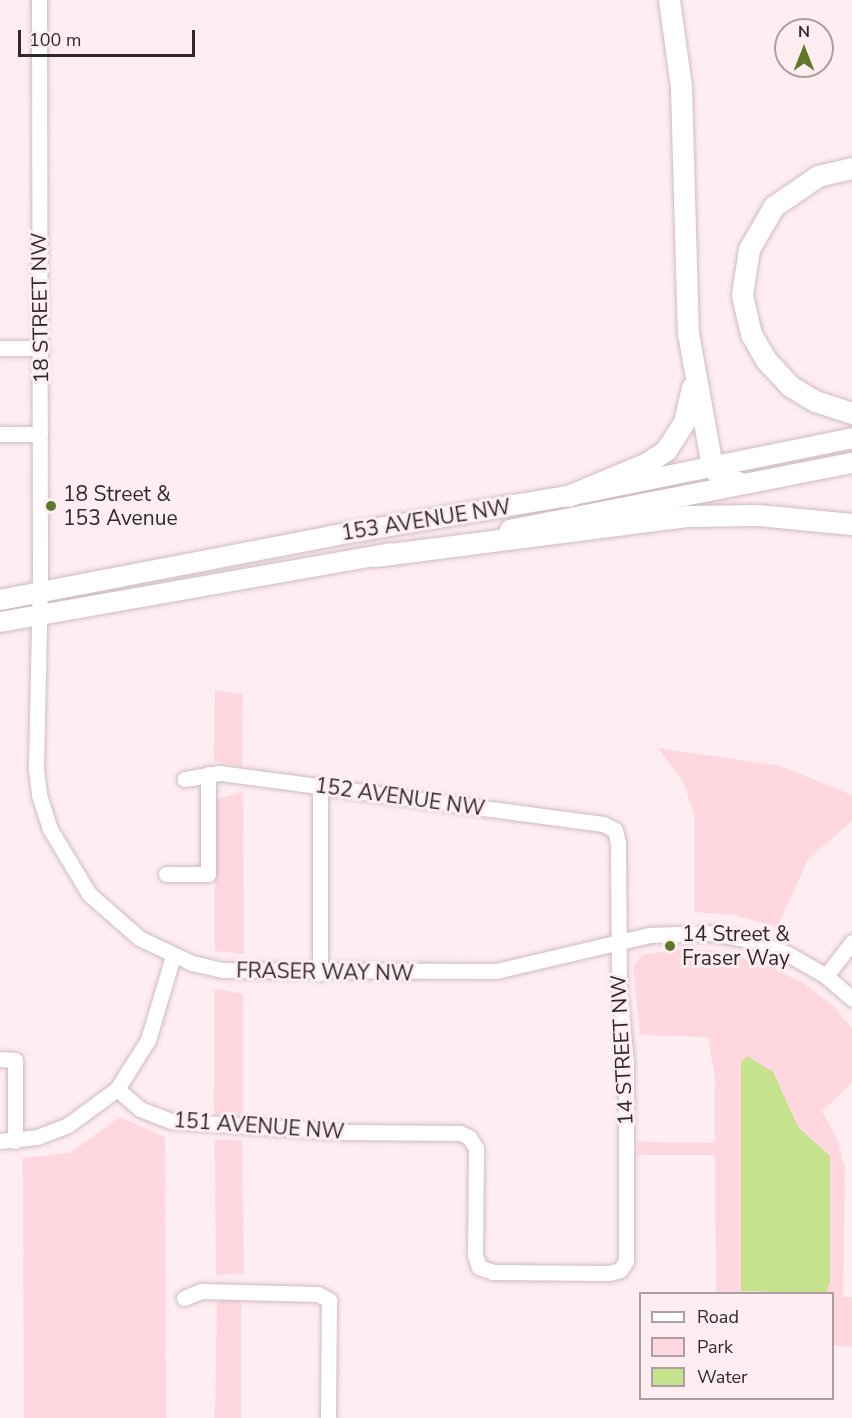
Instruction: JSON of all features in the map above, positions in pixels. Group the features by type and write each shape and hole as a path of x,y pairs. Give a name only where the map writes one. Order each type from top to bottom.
{"highway":[{"path":"669,0 681,87 684,261 694,372 712,467 720,476 738,482"},
{"path":"852,168 818,176 774,206 749,249 742,295 751,334 766,360 790,386 815,401 852,413"},
{"path":"568,496 647,463 666,450 684,422 694,372"},
{"path":"375,556 686,516 758,515 852,524"}],"main road":[{"name":"153 AVENUE NW","path":"0,600 331,536 568,496 852,438"},
{"name":"153 AVENUE NW","path":"0,622 375,556 738,482 852,463"}],"street":[{"name":"18 STREET NW","path":"39,0 41,348 39,616"},
{"path":"0,348 41,348"},
{"path":"0,434 40,434"},
{"name":"FRASER WAY NW","path":"39,616 36,769 46,818 67,862 89,894 121,926 173,956 223,970 320,973 496,971 676,932 731,935 788,954 826,976 852,999"},
{"path":"166,874 208,874 208,774"},
{"name":"152 AVENUE NW","path":"185,779 208,774 320,786 603,824 615,830"},
{"path":"320,786 320,973"},
{"name":"14 STREET NW","path":"480,1267 493,1272 620,1270 627,1255 626,1074 618,943 618,843 615,830"},
{"path":"826,976 852,942"},
{"path":"0,1059 15,1060 7,1141 68,1125 117,1089 148,1040 173,956"},
{"name":"151 AVENUE NW","path":"117,1089 140,1109 172,1121 346,1132 453,1133 469,1137 476,1153 475,1255 480,1267"},
{"path":"184,1298 201,1291 318,1294 328,1300 328,1418"}],"green space":[{"path":"215,690 243,694 242,766 214,761"},
{"path":"658,748 781,766 852,795 852,821 808,859 777,927 734,915 695,912 695,817 683,781"},
{"path":"243,792 244,954 215,951 215,800"},
{"path":"672,950 711,950 767,965 805,984 833,1006 852,1028 852,1083 822,1111 838,1141 845,1170 843,1297 852,1297 852,1346 834,1346 834,1292 716,1292 715,1155 637,1155 638,1142 715,1143 715,1078 708,1037 640,1035 633,966 643,955"},
{"path":"215,989 243,994 243,1115 214,1114"},
{"path":"120,1117 165,1137 166,1418 24,1418 23,1158 70,1153"},
{"path":"215,1139 242,1141 244,1273 216,1275"},
{"path":"227,1299 241,1299 241,1418 215,1418 217,1303"}],"water":[{"path":"747,1056 773,1072 798,1127 830,1156 830,1282 826,1292 741,1291 741,1062"}],"place":[{"name":"18 Street & 153 Avenue","path":"51,506"},
{"name":"14 Street & Fraser Way","path":"670,946"}]}
